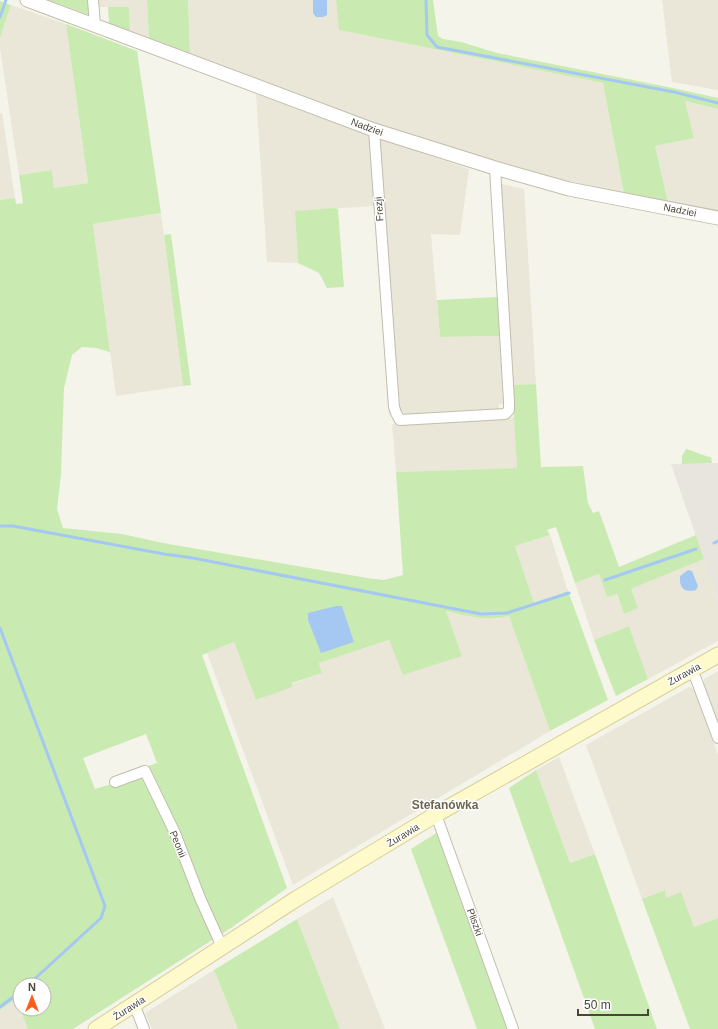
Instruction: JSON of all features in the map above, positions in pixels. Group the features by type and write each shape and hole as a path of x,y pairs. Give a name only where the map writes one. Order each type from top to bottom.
{"main road":[{"name":"Żurawia","path":"96,1029 296,899 436,816 718,656"}],"street":[{"name":"Nadziei","path":"27,0 374,130 495,168 569,189 718,218"},
{"path":"93,0 95,25"},
{"name":"Frezji","path":"374,130 394,407 400,420 508,413 510,401 495,168"},
{"path":"691,670 696,679 718,738"},
{"name":"Peonii","path":"115,782 145,771 174,833 200,898 222,947"},
{"name":"Pliszki","path":"436,816 513,1029"},
{"path":"134,1004 144,1029"}],"shaded area":[{"path":"98,0 147,0 149,39 130,32 129,7 98,7"},
{"path":"188,0 336,0 340,30 603,83 624,194 519,169 424,142 190,54"},
{"path":"662,0 718,0 718,90 672,82"},
{"path":"11,5 66,24 88,183 54,188 52,170 19,175 0,48 0,38"},
{"path":"256,94 369,136 375,206 295,211 298,263 267,262"},
{"path":"685,101 718,109 718,211 668,202 655,146 694,138"},
{"path":"0,113 2,113 15,198 0,200"},
{"path":"379,138 469,169 460,235 431,234 440,337 501,336 505,404 499,404 499,410 406,415 400,409"},
{"path":"501,184 524,189 536,384 512,385"},
{"path":"161,213 183,386 116,396 93,224"},
{"path":"515,417 517,468 396,472 392,424"},
{"path":"718,463 718,600 671,464"},
{"path":"550,535 568,591 534,603 515,546"},
{"path":"704,559 718,600 718,641 648,679 629,626 594,640 575,583 599,574 607,597 616,593 624,614 631,589"},
{"path":"445,611 479,618 498,619 509,616 550,731 293,885 207,653 234,642 257,700 292,684 322,673 319,663 390,640 462,656"},
{"path":"718,671 718,723 704,683 704,679"},
{"path":"689,687 694,689 718,755 718,918 694,927 666,898 664,890 642,899 586,745"},
{"path":"559,757 595,854 570,863 536,770"},
{"path":"333,897 385,1029 340,1029 297,919"},
{"path":"214,970 238,1029 152,1029 145,1013"},
{"path":"12,1002 12,1017 23,1017 28,1029 0,1029 0,1010"}],"green space":[{"path":"48,0 90,0 92,16"},
{"path":"147,0 188,0 190,54 149,39"},
{"path":"336,0 433,0 438,36 443,39 461,42 497,53 718,98 718,109 685,101 694,138 655,146 668,202 624,194 603,83 339,30"},
{"path":"0,1 11,5 0,38"},
{"path":"108,7 129,7 130,32 109,24"},
{"path":"66,24 137,51 161,213 93,224 110,352 96,348 82,347 72,355 64,388 61,474 57,509 63,528 122,534 163,543 367,578 384,580 403,575 396,472 517,468 512,385 536,384 541,467 583,466 588,503 593,513 599,511 619,567 696,535 704,559 631,589 638,608 624,614 617,594 607,597 599,574 575,583 556,527 547,530 550,535 515,546 534,603 568,591 608,700 550,731 509,616 501,618 485,618 446,611 462,656 403,675 389,640 319,663 322,673 292,683 292,687 256,700 234,642 202,655 287,888 231,928 73,1029 28,1029 23,1017 52,1017 52,977 12,977 12,1002 0,1010 0,200 15,198 16,204 23,203 19,175 52,170 54,188 88,183","holes":["146,734 157,763 148,766 150,772 95,789 83,758"]},
{"path":"338,209 344,287 327,288 319,273 298,263 295,211"},
{"path":"171,234 191,385 183,386 164,235"},
{"path":"498,297 501,336 440,337 437,300"},
{"path":"686,449 711,457 712,463 682,464 682,456"},
{"path":"629,626 648,679 616,696 594,640"},
{"path":"536,770 570,863 595,854 657,1029 595,1029 509,788"},
{"path":"438,832 509,1029 477,1029 411,849"},
{"path":"665,890 666,898 681,892 694,927 718,918 718,1029 690,1029 642,899"},
{"path":"297,919 340,1029 238,1029 214,970"}],"water":[{"path":"313,0 327,0 327,15 323,17 316,17 313,13"},
{"path":"688,570 692,571 698,586 696,590 685,590 680,584 680,576"},
{"path":"336,606 342,606 354,642 321,653 308,620 308,613"}],"waterway":[{"path":"0,17 6,0"},
{"path":"426,0 427,35 437,47 674,92 718,103"},
{"path":"0,526 13,526 193,558 481,614 507,613 569,593"},
{"path":"714,543 718,541"},
{"path":"605,580 696,549"},
{"path":"0,628 105,906 101,918 37,977"},
{"path":"0,1007 12,998"}],"district":[{"name":"Stefanówka","path":"445,805"}]}
